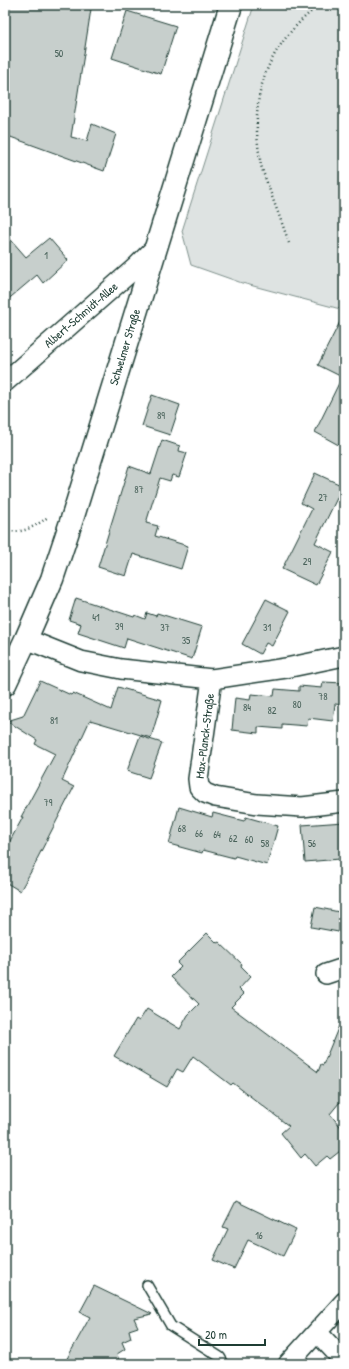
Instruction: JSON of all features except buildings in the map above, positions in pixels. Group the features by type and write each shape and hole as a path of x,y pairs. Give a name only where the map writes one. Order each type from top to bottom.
{"street":[{"name":"Schwelmer Straße","path":"5,684 52,579 74,513 231,5"},
{"name":"Albert-Schmidt-Allee","path":"5,382 135,268 156,247"},
{"name":"Max-Planck-Straße","path":"26,639 81,661 121,669 212,679 286,668 344,656"},
{"name":"Max-Planck-Straße","path":"212,679 198,779 199,787 205,793 215,797 265,805 302,807 344,802"},
{"path":"326,974 344,968"},
{"path":"288,1364 344,1302"},
{"path":"317,1332 344,1361"}],"lane":[{"path":"147,1285 171,1326 220,1357 224,1364"}],"path":[{"path":"289,243 261,166 257,114 259,96 266,73 276,52 287,35 319,5"},
{"path":"5,529 11,532 30,529 40,524 56,512 74,513"}],"shaded area":[{"path":"254,5 344,5 344,310 242,283 191,265 182,231"}]}
